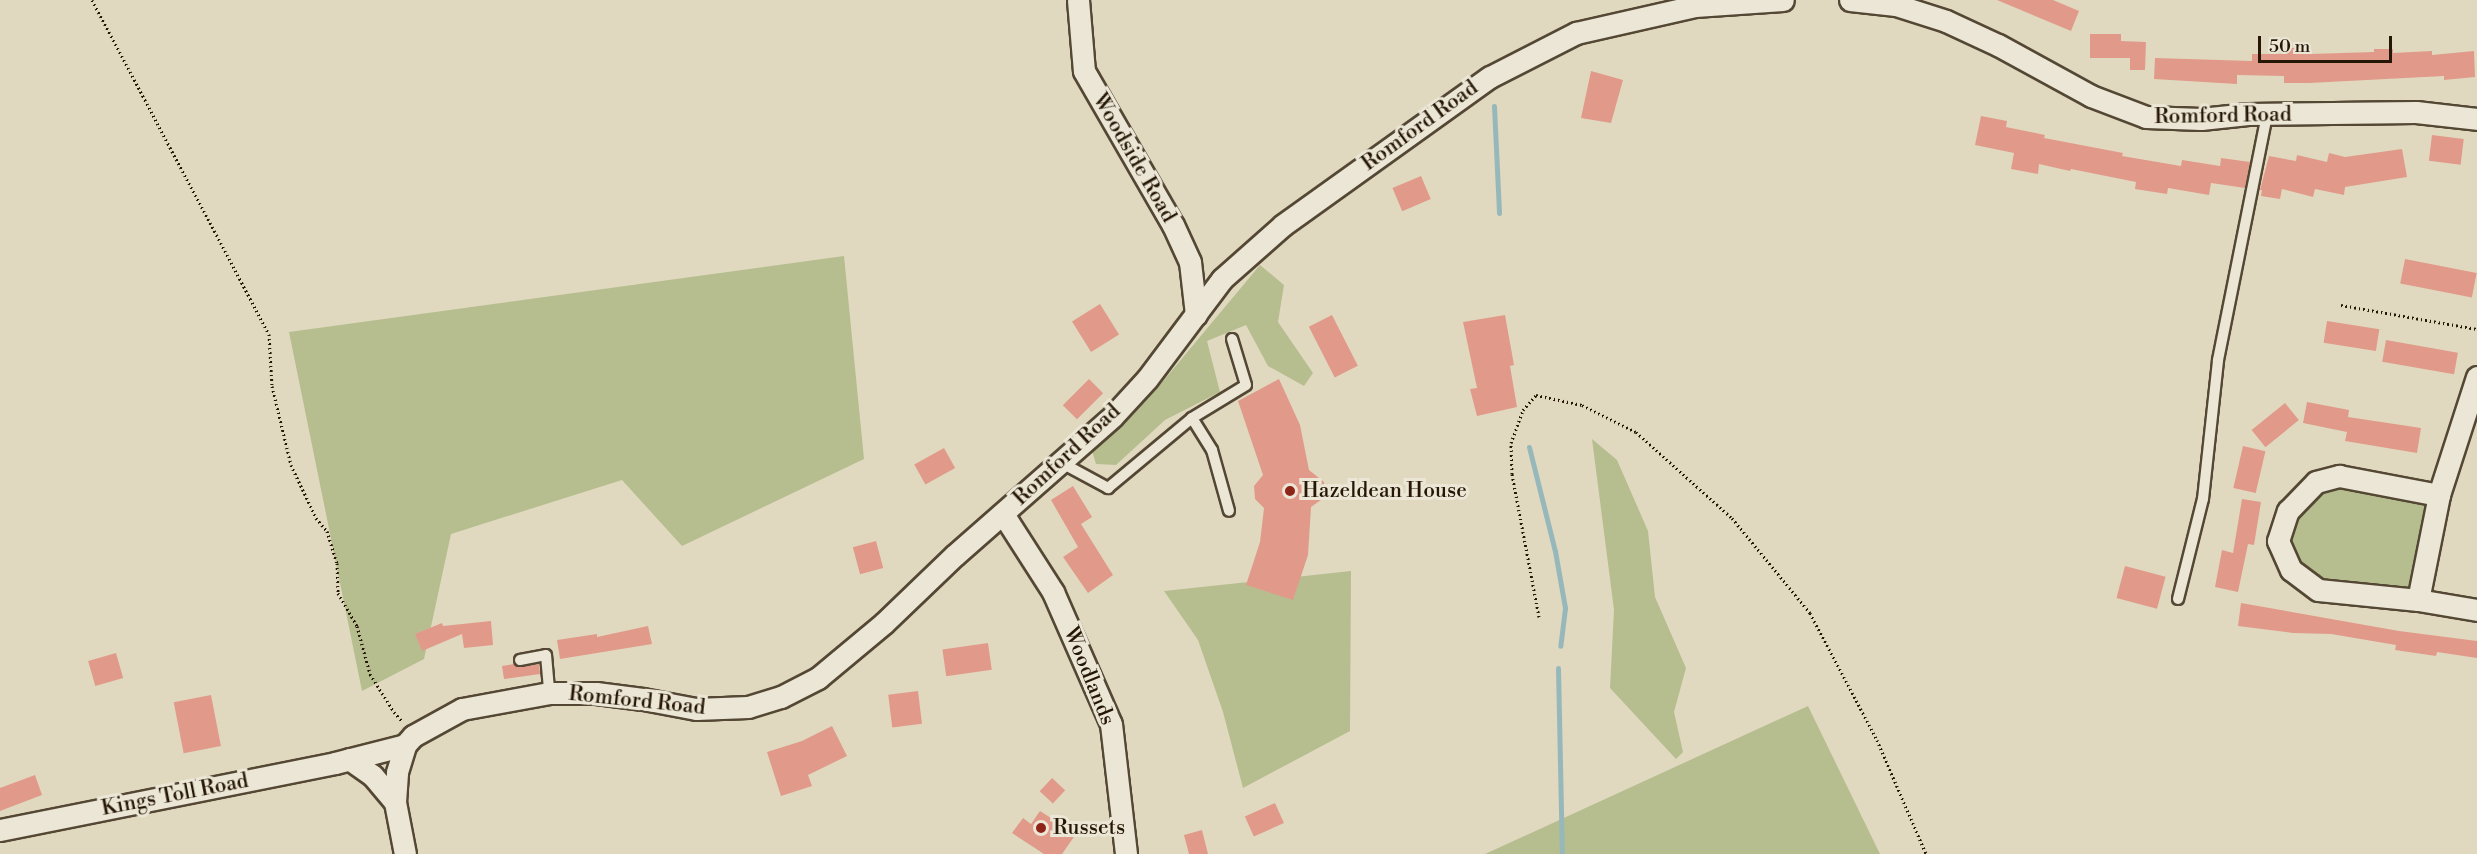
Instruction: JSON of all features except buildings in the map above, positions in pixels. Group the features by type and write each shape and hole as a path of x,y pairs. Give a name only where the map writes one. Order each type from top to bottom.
{"street":[{"name":"Woodside Road","path":"1078,0 1084,71 1177,234 1190,262 1196,315"},
{"name":"Romford Road","path":"409,740 462,709 549,693 620,696 696,709 748,707 781,697 818,678 884,623 955,555 1126,401 1196,315 1222,279 1283,225 1490,76 1576,33 1695,6 1783,0"},
{"name":"Romford Road","path":"1850,0 1896,5 1946,21 1998,45 2091,96 2146,117 2201,119 2248,114 2416,112 2477,119"},
{"path":"2418,600 2439,495 2477,377"},
{"path":"2439,495 2339,476 2316,482 2288,511 2278,541 2291,570 2318,590 2418,600 2477,610"},
{"name":"Woodlands","path":"1003,514 1053,592 1111,724 1126,854"},
{"name":"Kings Toll Road","path":"0,830 349,759 409,740"},
{"path":"405,854 395,802 397,772 409,740"},
{"path":"349,759 373,776 395,802"}],"lane":[{"path":"2178,599 2203,499 2218,360 2267,115"},
{"path":"1060,462 1108,488 1192,418 1246,385 1232,339"},
{"path":"1192,418 1212,450 1229,511"},
{"path":"520,660 546,655 549,693"}],"path":[{"path":"92,0 269,334 272,386 291,465 315,518 327,531 337,563 338,593 357,626 370,674 409,740"},
{"path":"2341,305 2477,329"},
{"path":"1539,616 1512,474 1510,443 1523,410 1536,395 1582,405 1636,432 1732,518 1810,613 1877,740 1926,854"}],"green space":[{"path":"844,256 864,459 682,546 622,480 451,534 424,659 362,691 289,332"},
{"path":"1260,265 1284,285 1278,322 1313,373 1304,386 1268,366 1246,325 1207,341 1220,392 1165,420 1116,465 1096,464 1090,444 1154,392"},
{"path":"1592,439 1617,460 1648,531 1655,597 1686,668 1674,712 1683,752 1676,759 1610,688 1614,610"},
{"path":"2340,482 2433,500 2413,593 2321,583 2297,565 2285,540 2293,514 2317,488"},
{"path":"1351,571 1350,731 1243,788 1223,712 1198,640 1164,591"},
{"path":"1808,706 1880,854 1485,854"}],"waterway":[{"path":"1494,106 1499,213"},
{"path":"1529,447 1555,551 1565,608 1560,646"},
{"path":"1558,668 1562,854"}],"place":[{"name":"Hazeldean House","path":"1290,491"},
{"name":"Russets","path":"1041,828"}]}
